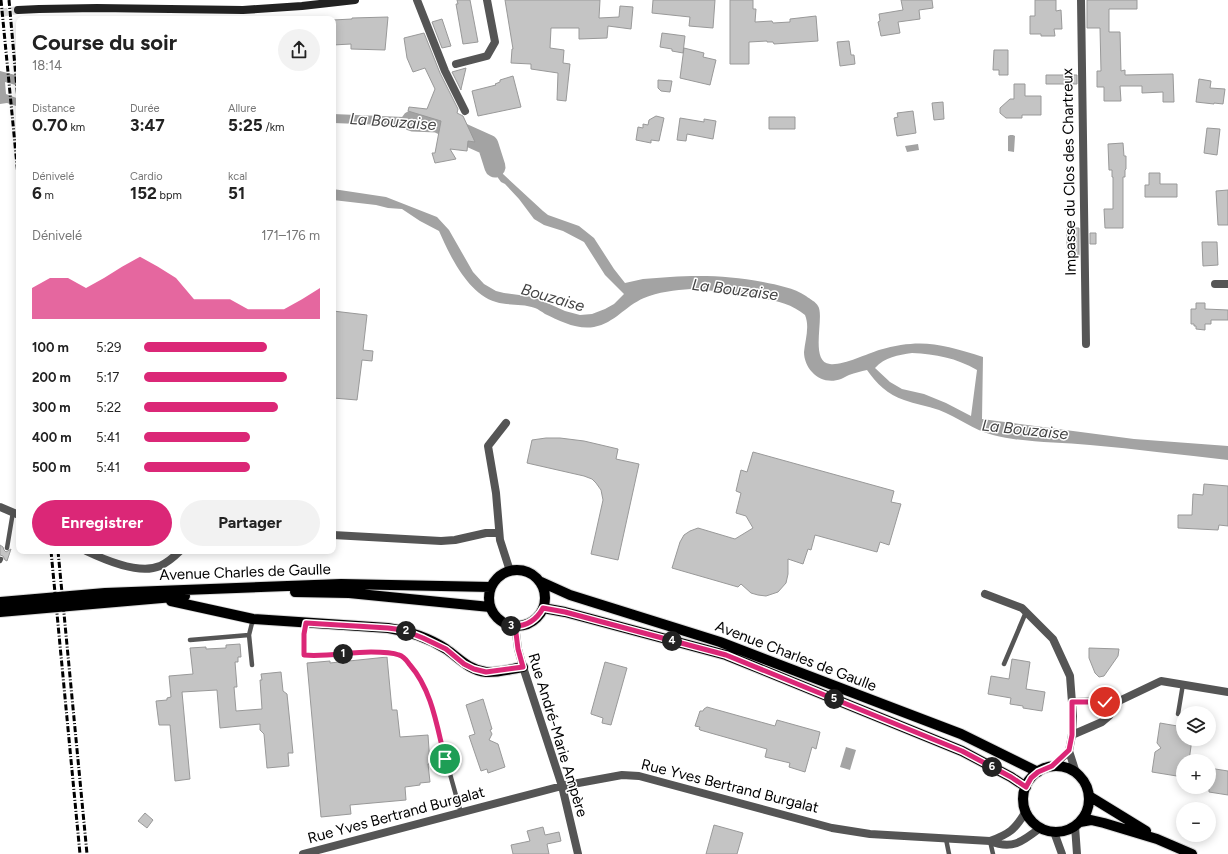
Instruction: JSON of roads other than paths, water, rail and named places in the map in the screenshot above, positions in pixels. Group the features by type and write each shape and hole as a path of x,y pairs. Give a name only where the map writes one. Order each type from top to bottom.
{"main road":[{"path":"18,10 97,8 244,10 302,6 355,0"},
{"path":"510,571 502,574 495,580 491,587 489,597 490,607 494,615 502,622 511,626 527,624 537,618 543,608 545,598 544,589 539,581"},
{"name":"Avenue Charles de Gaulle","path":"510,571 526,571 539,581 570,596 720,642 961,734 1038,772"},
{"name":"Avenue Charles de Gaulle","path":"0,602 105,593 341,584 491,587"},
{"name":"Avenue Charles de Gaulle","path":"0,612 258,591 342,593 490,607"},
{"path":"159,598 253,619 403,630 446,649 464,664 474,669 486,672 523,667"},
{"name":"Avenue Charles de Gaulle","path":"543,608 572,614 726,655 962,751 1011,777 1026,787"},
{"path":"1078,824 1089,806 1089,796 1083,779 1069,769 1052,766 1038,772 1031,778 1026,787 1024,803 1029,818 1040,828 1054,832 1061,832 1091,820 1157,839 1192,854"},
{"path":"1089,796 1157,839"}],"street":[{"path":"416,0 445,70 465,111"},
{"path":"456,64 487,56 495,42 487,0"},
{"name":"Impasse du Clos des Chartreux","path":"1081,0 1086,344"},
{"path":"1215,284 1228,284"},
{"path":"506,423 488,446 496,493 500,540 510,571"},
{"path":"0,508 16,514"},
{"path":"336,535 442,541 455,540 486,533 499,533"},
{"path":"93,554 116,563 146,568 159,566 169,561 177,554"},
{"path":"986,594 1022,608 1053,639 1070,676 1073,716 1072,735 1069,750 1076,773"},
{"name":"Rue André-Marie Ampère","path":"511,626 516,633 518,649 523,667 562,786 578,854"},
{"path":"1072,702 1119,701 1161,681 1228,692"},
{"path":"1072,735 1102,722 1109,716 1119,701"},
{"path":"1052,766 1069,750"},
{"name":"Rue Yves Bertrand Burgalat","path":"303,854 562,786 622,775 639,776 832,828 870,834 990,841 1000,845 1010,845 1026,839 1040,828"},
{"name":"Rue Yves Bertrand Burgalat","path":"990,841 1004,836 1020,821 1026,811"},
{"path":"1077,854 1078,824"},
{"path":"1054,832 1062,854"}],"lane":[{"path":"6,548 16,514"},
{"path":"1004,664 1026,612"},
{"path":"252,665 249,635 253,619"},
{"path":"306,623 304,634 304,655 319,656 370,652 394,653 405,658 415,670 426,689 461,813"},
{"path":"190,640 249,635"},
{"path":"1179,706 1183,684"},
{"path":"946,839 949,854"},
{"path":"990,841 993,854"}],"water":[{"path":"0,71 16,75 16,85 5,82 6,94 16,98 16,106 7,103 0,104"},
{"path":"336,114 428,118 439,121 438,127 336,123"},
{"path":"1008,136 1015,136 1014,152 1008,151"},
{"path":"484,138 492,146 503,174 543,211 548,215 579,226 594,238 625,283 641,279 705,276 751,280 786,287 801,293 818,306 820,311 820,356 824,361 830,364 841,363 894,346 907,344 931,344 943,346 983,357 982,419 1134,439 1228,446 1228,460 1005,438 986,433 939,410 898,398 883,388 867,370 860,371 842,379 833,381 821,379 810,370 805,360 804,352 807,324 805,315 790,306 772,300 691,289 673,291 655,294 637,301 608,322 601,325 588,328 575,326 545,314 535,308 496,302 486,298 469,283 461,273 439,231 402,209 336,200 336,189 386,197 437,217 449,230 473,272 484,284 496,291 534,297 565,311 580,315 592,314 614,304 624,294 605,275 584,242 563,231 544,225 534,219 519,199 505,184 501,182 493,171 486,148 483,144","holes":["912,353 938,356 954,360 977,370 971,416 924,394 902,389 890,382 875,368 883,361 892,357"]},
{"path":"918,144 919,150 907,152 905,146"},
{"path":"846,747 856,750 850,770 840,767"}],"waterway":[{"name":"La Bouzaise","path":"412,121 437,122 488,145 495,167"}],"tunnel":[{"path":"0,13 18,10"}],"railway":[{"path":"1,0 16,155"},
{"path":"9,0 16,78"},
{"path":"51,554 80,854"},
{"path":"58,554 87,854"}],"water label":[{"name":"Bouzaise","path":"553,297"}]}
